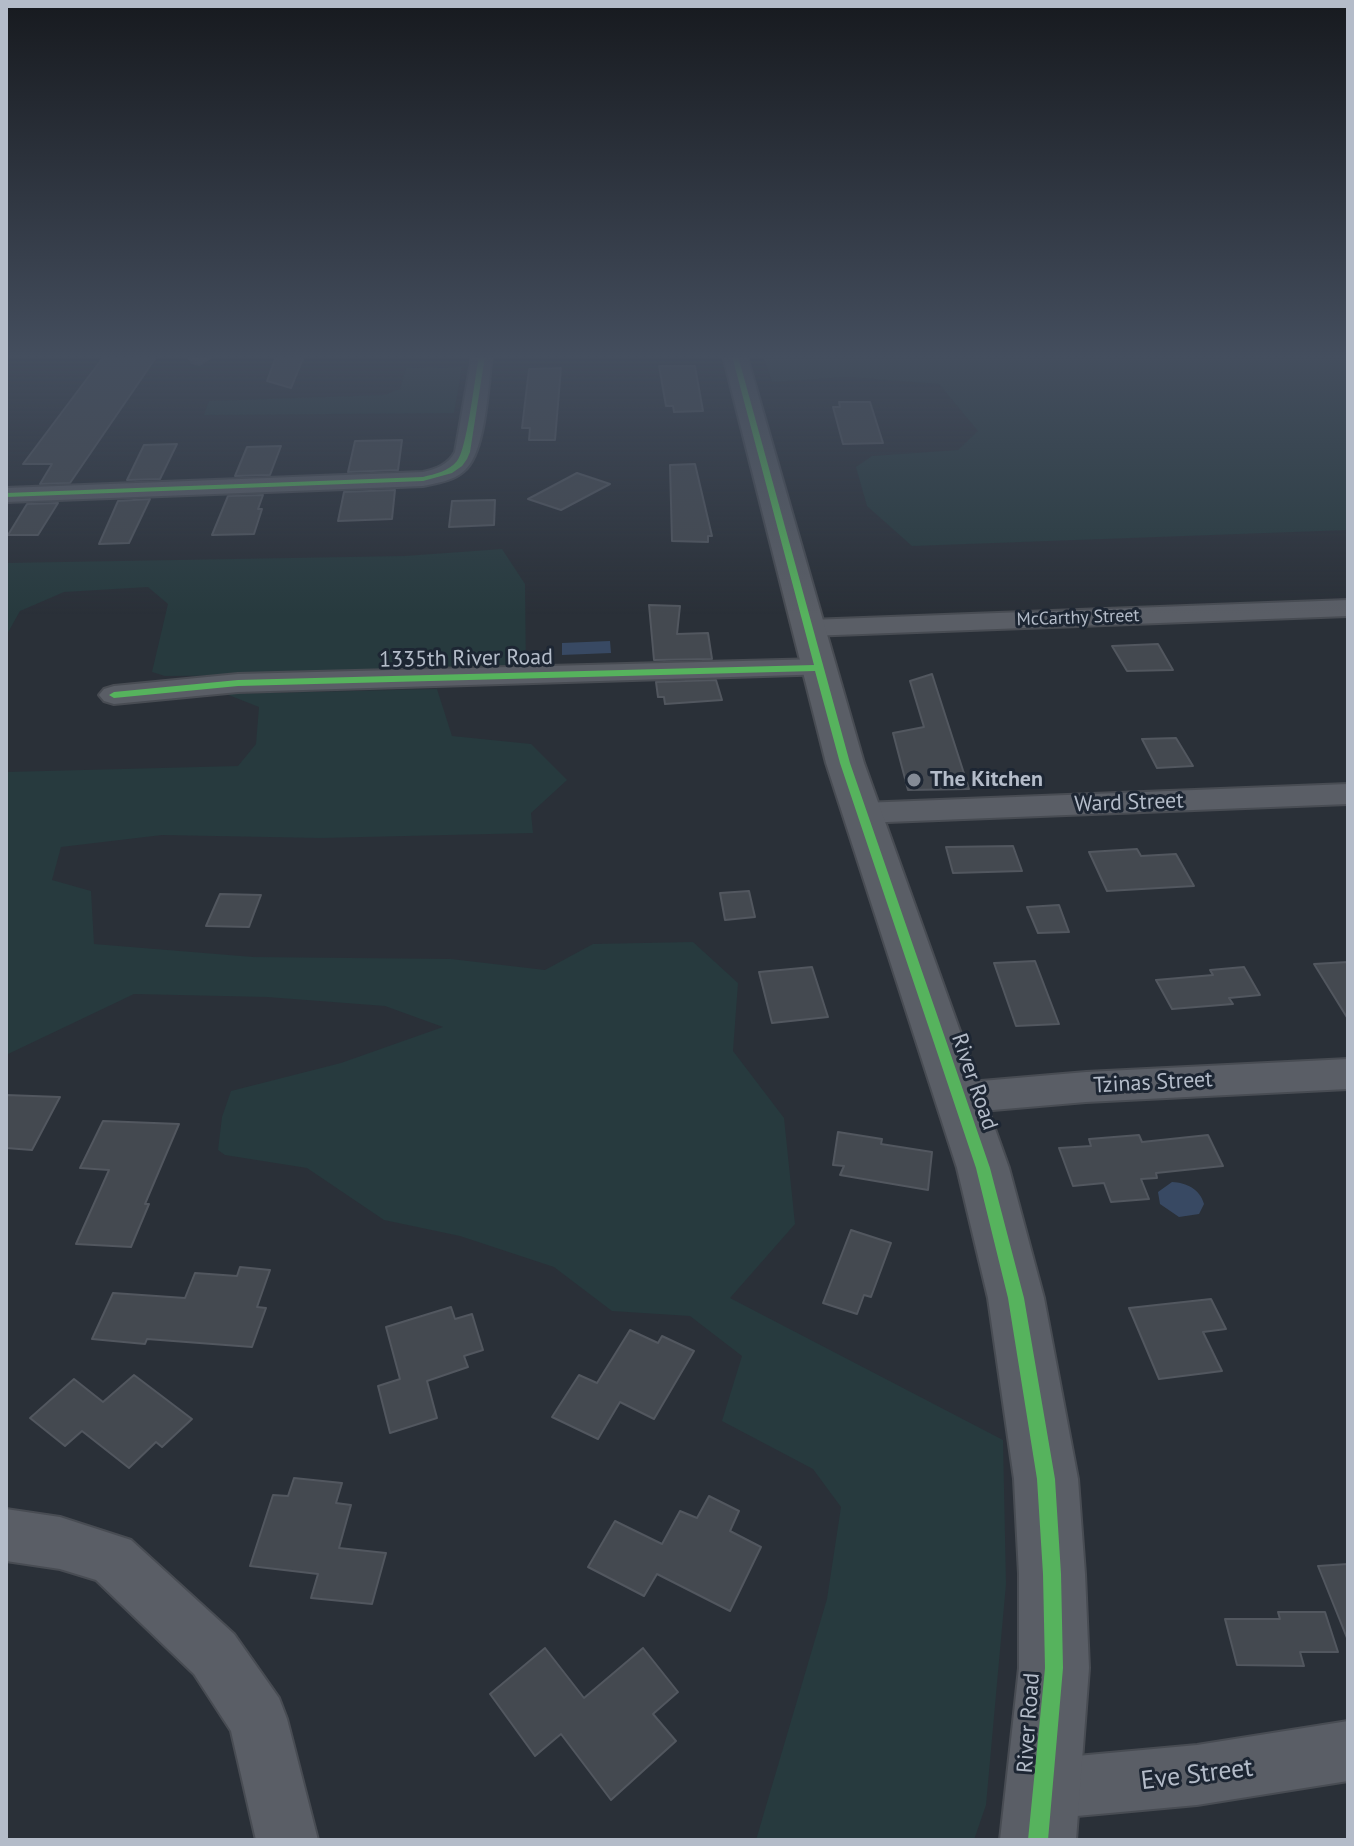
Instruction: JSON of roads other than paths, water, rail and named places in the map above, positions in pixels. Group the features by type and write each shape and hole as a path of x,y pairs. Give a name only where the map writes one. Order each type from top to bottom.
{"street":[{"path":"6,495 423,479 447,473 462,463 468,442"},
{"name":"River Road","path":"758,442 862,813 993,1203 1016,1298 1046,1479 1052,1574 1054,1668 1041,1814"},
{"name":"McCarthy Street","path":"814,648 1348,608"},
{"name":"1335th River Road","path":"114,695 238,683 814,648"},
{"name":"Ward Street","path":"862,813 1348,794"},
{"name":"Tzinas Street","path":"958,1098 1086,1087 1348,1074"},
{"path":"6,1535 60,1543 112,1559 214,1654 258,1719 287,1840"},
{"name":"Eve Street","path":"1041,1814 1149,1782 1348,1751"}],"water":[{"path":"610,641 611,653 562,655 562,643"},
{"path":"1172,1182 1188,1185 1199,1194 1204,1204 1199,1214 1179,1217 1160,1204 1158,1192"}],"place":[{"name":"The Kitchen","path":"914,780"}]}
